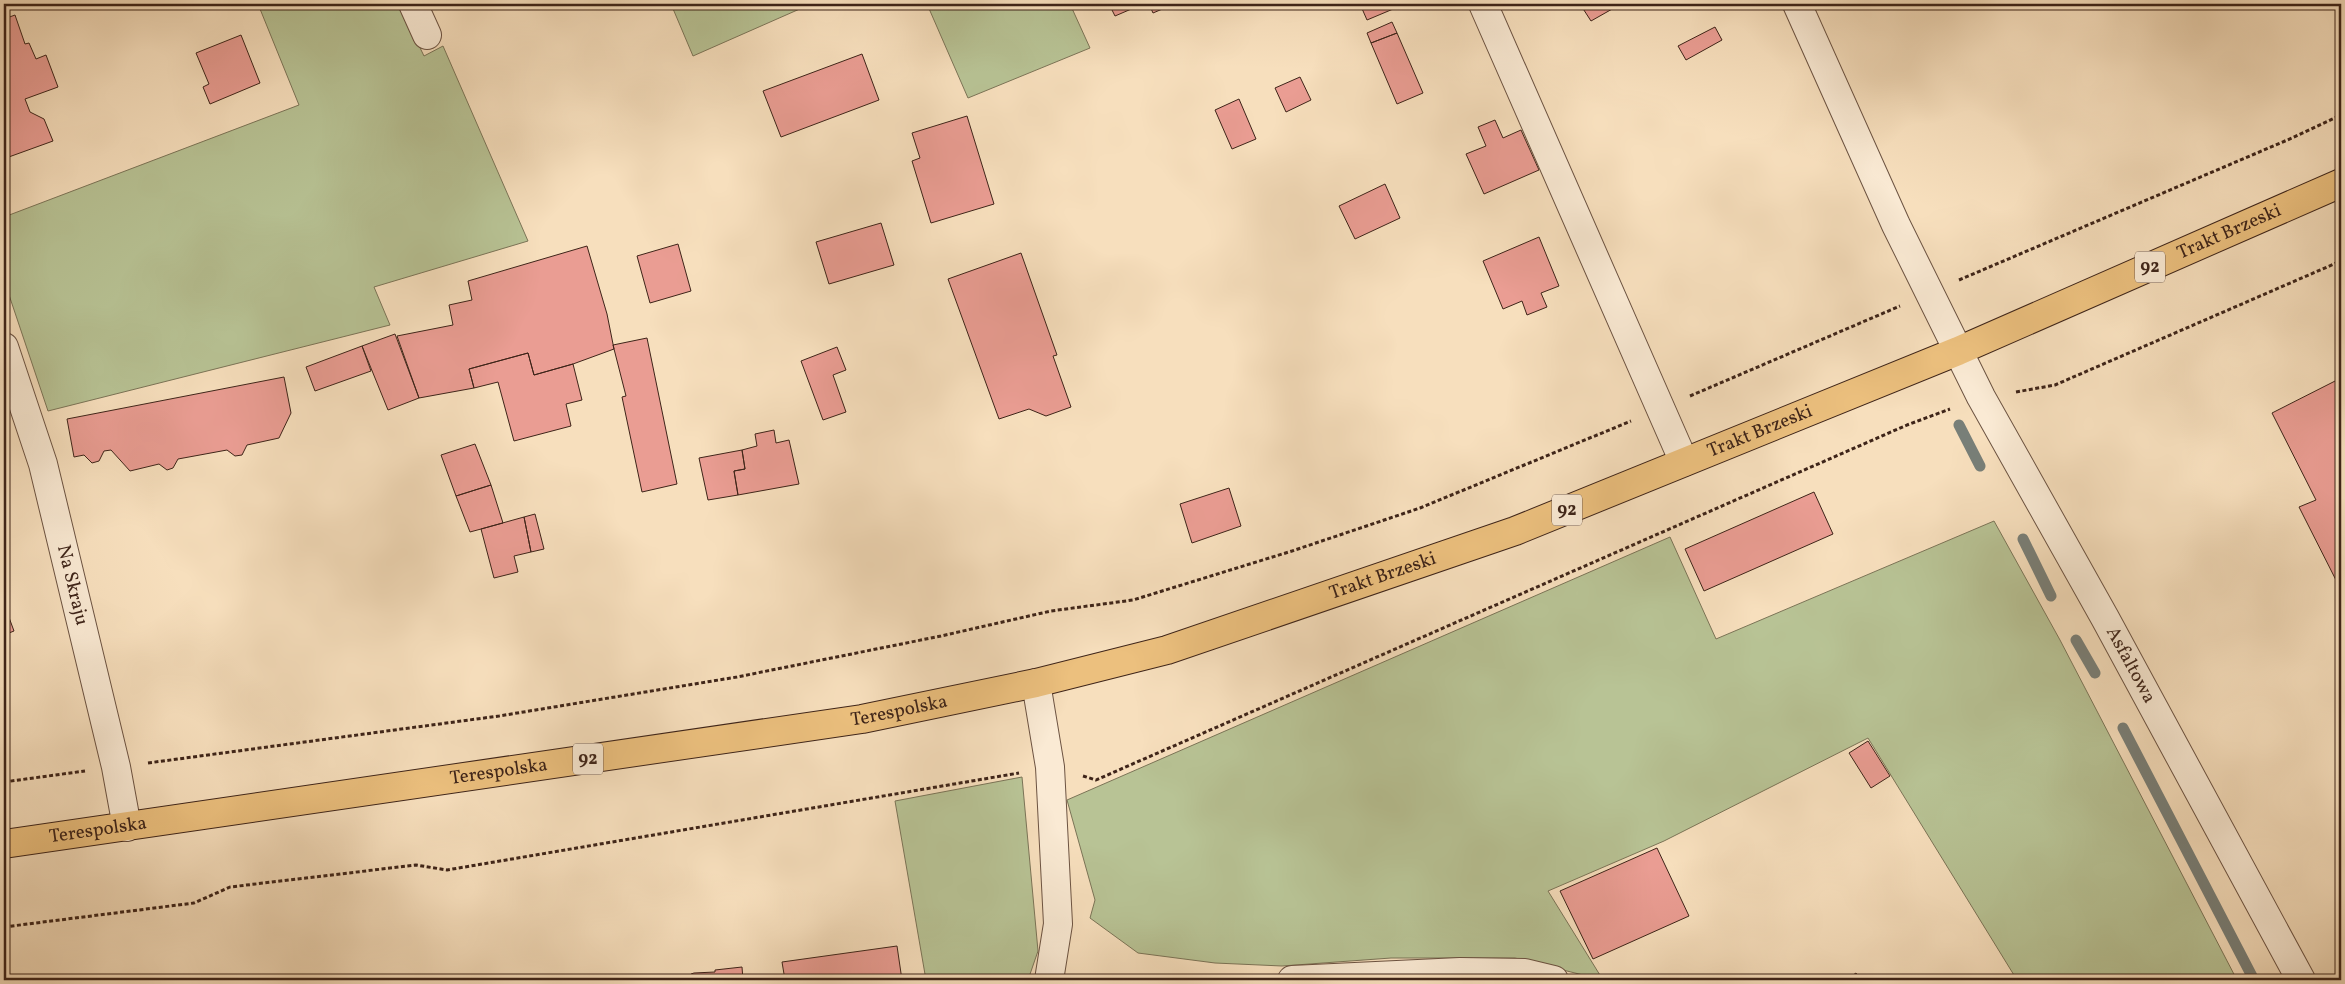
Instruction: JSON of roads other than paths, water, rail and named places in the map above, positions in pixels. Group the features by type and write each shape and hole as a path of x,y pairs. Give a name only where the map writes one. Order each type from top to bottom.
{"main road":[{"name":"Trakt Brzeski","path":"1167,650 1515,531 1958,351 2341,183"},
{"name":"Terespolska","path":"4,844 862,719 1036,683 1167,650"}],"street":[{"path":"413,4 427,35"},
{"path":"1483,4 1684,462"},
{"name":"Asfaltowa","path":"1797,4 1896,225 1981,397 2105,618 2301,980"},
{"name":"Na Skraju","path":"4,347 43,464 116,767 128,827"},
{"path":"1036,683 1050,767 1058,924 1049,980"},
{"path":"1292,980 1460,972 1525,973 1554,980"}],"waterway":[{"path":"1959,425 1980,466"},
{"path":"2023,539 2051,596"},
{"path":"2076,640 2095,673"},
{"path":"2123,728 2254,980"}]}
